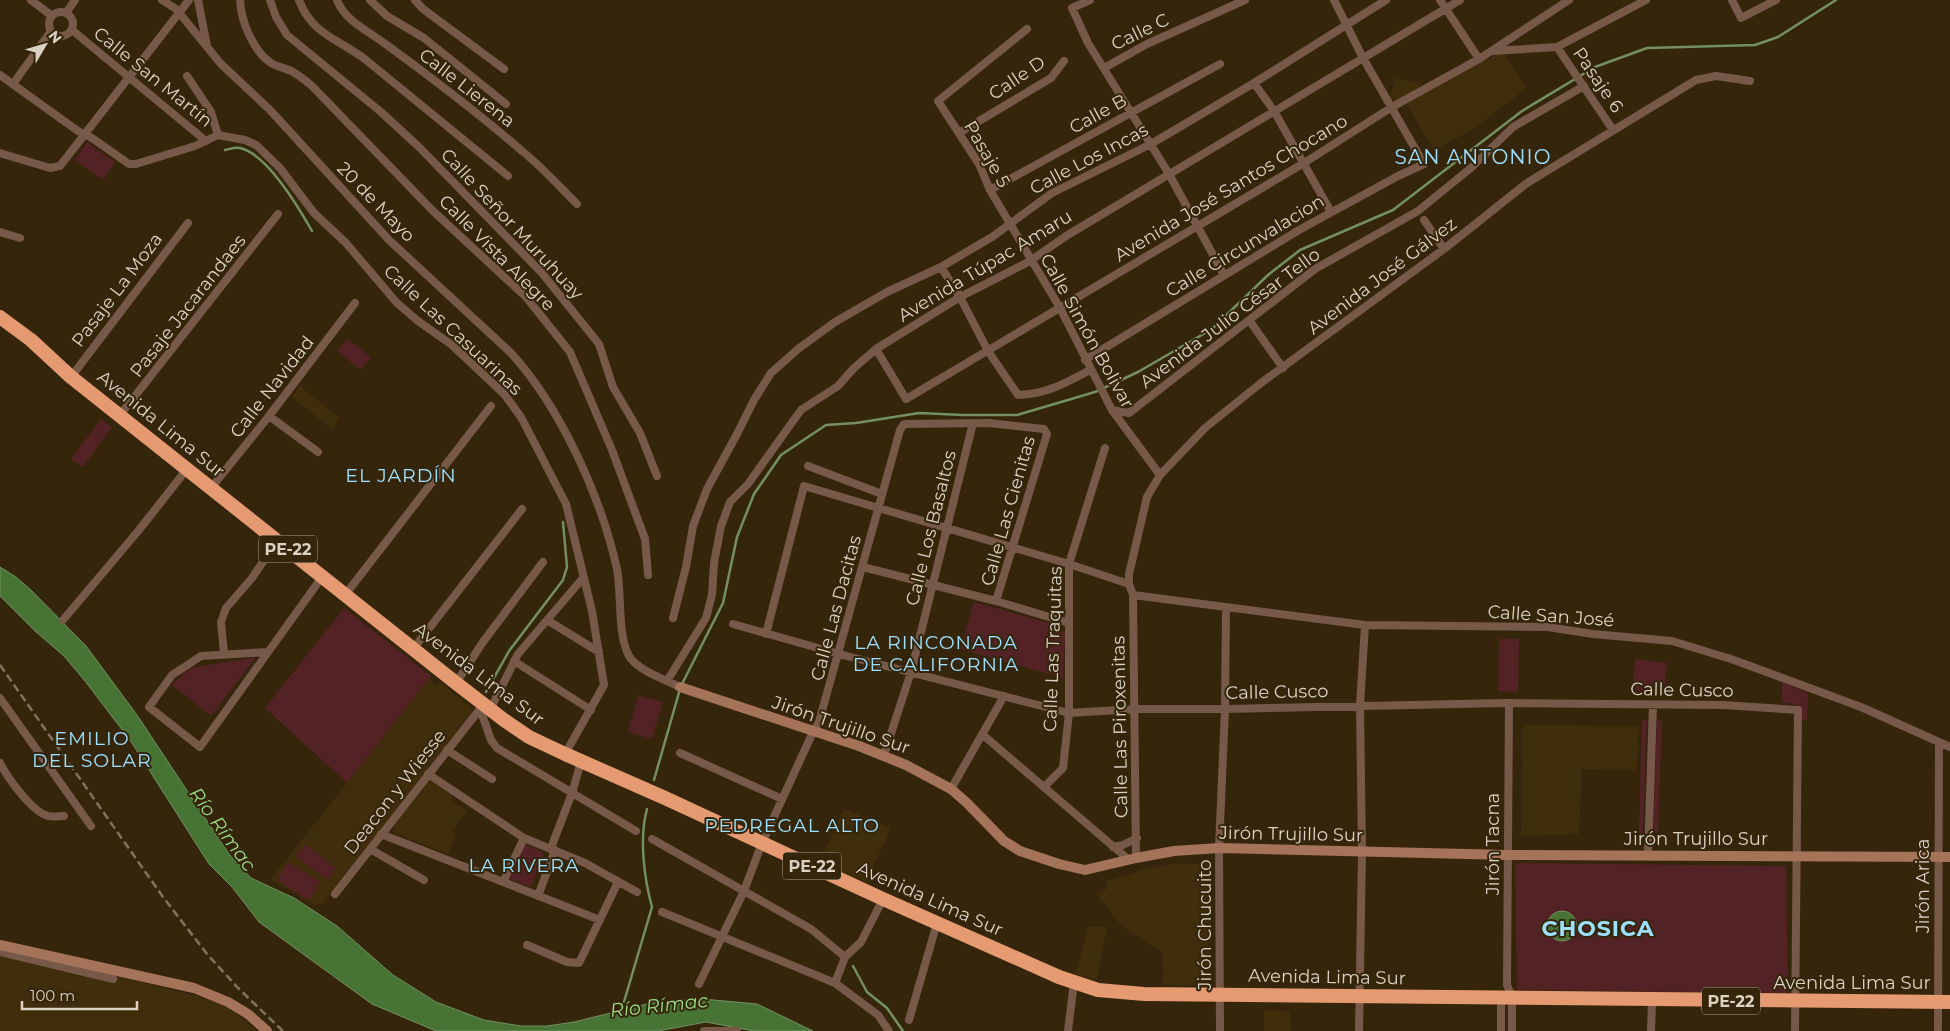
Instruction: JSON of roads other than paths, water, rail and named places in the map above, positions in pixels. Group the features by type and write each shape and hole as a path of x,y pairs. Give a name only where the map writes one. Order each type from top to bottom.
{"highway":[{"name":"Avenida Lima Sur","path":"0,317 32,340 71,377 456,683 485,709 529,737 1058,977 1098,990 1144,994 1360,997 1507,993 1652,1000 1944,1002"},
{"name":"Avenida Lima Sur","path":"0,325 28,347 49,358"}],"street":[{"path":"31,0 52,16"},
{"path":"66,13 75,0"},
{"name":"20 de Mayo","path":"162,0 179,13 232,75 270,110 390,240 511,352 527,370 552,409 594,495 617,570 625,644 629,656 637,664 680,687"},
{"path":"0,154 50,168 57,168 62,164 189,0"},
{"path":"198,0 209,50"},
{"name":"Calle Vista Alegre","path":"240,0 242,15 251,36 256,46 269,62 293,72 312,86 432,210 526,297 570,352 612,450 645,539 648,575"},
{"name":"Calle Señor Muruhuay","path":"270,0 276,17 286,35 381,112 419,147 542,274 599,344 613,387 640,433 657,476"},
{"path":"299,0 308,19 318,29 366,60 508,176"},
{"name":"Calle Lierena","path":"337,0 341,10 348,17 420,68 488,122 524,152 578,204"},
{"path":"370,0 388,16 424,38 506,104"},
{"path":"415,0 423,9 504,69"},
{"path":"1090,0 1072,8 1088,43 1169,174 1224,275"},
{"name":"Calle C","path":"1104,68 1147,44 1245,0"},
{"path":"1334,0 1363,58 1392,107"},
{"name":"Calle Los Incas","path":"673,618 686,567 693,526 707,489 754,400 771,373 798,349 835,322 887,292 941,267 992,236 1052,193 1151,144 1254,83 1386,0"},
{"path":"1440,0 1479,59"},
{"name":"Avenida Túpac Amaru","path":"668,681 706,618 712,595 714,563 721,526 730,502 748,484 800,410 838,386 854,368 876,349 960,297 1030,260 1066,236 1460,0"},
{"name":"Avenida José Santos Chocano","path":"876,349 906,399 1304,163 1392,107 1479,59 1569,0"},
{"path":"1492,51 1557,47 1646,0"},
{"path":"1732,0 1741,18 1776,0"},
{"path":"57,13 66,13 72,20 72,30 67,35 60,36 51,31 49,24 52,16 57,13"},
{"name":"Pasaje 5","path":"1010,222 990,190 979,164 938,101 1027,29"},
{"name":"Calle San Martín","path":"72,30 206,141 218,135 245,140"},
{"path":"13,84 51,31"},
{"name":"Pasaje 6","path":"1557,47 1613,130"},
{"name":"Calle D","path":"959,133 1051,78 1064,61"},
{"name":"Calle B","path":"990,190 1220,64"},
{"path":"0,75 131,164 179,151 206,141"},
{"path":"187,76 211,112 218,135"},
{"name":"Avenida José Gálvez","path":"1133,595 1129,584 1129,574 1147,497 1160,475 1206,428 1544,171 1696,80 1716,76 1750,81"},
{"path":"1254,83 1274,111 1331,212"},
{"name":"Avenida Julio César Tello","path":"1112,410 1129,413 1315,269 1418,212 1472,167 1513,127 1584,86"},
{"name":"Calle Circunvalacion","path":"1085,360 1331,212 1424,164 1392,107"},
{"name":"Calle Las Casuarinas","path":"245,140 256,145 280,168 314,213 346,243 397,303 418,321 452,345 504,394 521,418 566,504 592,612 604,685 564,754"},
{"name":"Pasaje Jacarandaes","path":"120,415 278,214"},
{"path":"1424,220 1444,248"},
{"name":"Pasaje La Moza","path":"71,377 188,222"},
{"name":"Calle Simón Bolivar","path":"1010,222 1030,260 1060,308 1112,410 1160,475"},
{"path":"0,232 20,238"},
{"path":"941,267 960,297 988,351 1018,395 1035,395 1063,385 1090,370"},
{"name":"Calle Navidad","path":"211,488 269,416 355,303"},
{"path":"1249,320 1283,368"},
{"path":"345,595 491,406"},
{"path":"269,416 318,452"},
{"name":"Calle Las Cienitas","path":"972,423 1044,429 1047,434 996,601"},
{"name":"Calle Las Dacitas","path":"699,984 744,891 762,843 782,799 813,732 820,722 900,430 904,424 972,423"},
{"name":"Calle Los Basaltos","path":"884,755 911,672 972,423"},
{"name":"Calle Las Traquitas","path":"1044,787 1063,768 1069,713 1069,564 1104,448"},
{"path":"808,466 882,494"},
{"path":"63,620 139,530 187,469"},
{"path":"766,634 804,486 1069,564 1129,584"},
{"path":"413,649 522,509"},
{"path":"224,654 220,622 226,608 252,578 278,541"},
{"path":"456,683 483,642 543,562"},
{"path":"863,567 996,601 1069,623"},
{"path":"267,652 201,656 172,675 149,707 200,747 322,577"},
{"path":"583,578 514,661 485,709 491,740 497,748 636,831"},
{"name":"Calle San José","path":"1133,595 1365,625 1547,627 1593,634 1672,641 1722,656 1824,693 1950,746"},
{"name":"Calle Las Piroxenitas","path":"1132,859 1137,838 1133,595"},
{"name":"Jirón Chucuito","path":"1220,1031 1219,848 1225,709 1226,608"},
{"path":"547,620 599,652"},
{"name":"Calle Cusco","path":"732,624 839,654 1069,713 1135,708 1225,709 1509,703 1724,705 1798,710 1796,856"},
{"path":"1360,1031 1362,852 1360,705 1365,625"},
{"path":"514,661 591,710"},
{"name":"Jirón Trujillo Sur","path":"680,687 884,755 951,789 998,836 1020,851 1059,864 1085,870 1174,851 1219,848 1508,855 1950,857"},
{"path":"951,789 1004,696"},
{"path":"0,698 91,826"},
{"name":"Jirón Tacna","path":"1509,703 1507,993 1512,1031"},
{"path":"1648,855 1653,705"},
{"name":"Deacon y Wiesse","path":"335,894 447,750 485,709"},
{"path":"983,735 1113,846 1132,859"},
{"name":"Jirón Arica","path":"1938,1031 1944,1002 1938,857 1939,742"},
{"path":"447,750 492,779"},
{"path":"680,753 782,799"},
{"path":"0,762 10,780 34,807 47,816 64,816"},
{"path":"538,896 581,762"},
{"path":"428,774 524,838 585,862 637,892"},
{"path":"381,834 600,920"},
{"path":"503,882 524,838"},
{"path":"1113,846 1123,845 1137,838"},
{"path":"652,839 811,929 845,957"},
{"path":"370,848 424,880"},
{"path":"1795,1031 1796,856"},
{"path":"526,945 567,962 579,963 618,882"},
{"path":"835,983 845,957 861,942 882,898"},
{"path":"662,912 835,983 878,1014 889,1031"},
{"path":"909,1020 937,923"},
{"path":"0,945 194,988 228,1002 248,1014 267,1031"},
{"path":"0,952 113,979"},
{"path":"1068,1031 1074,982"},
{"name":"Jirón Tacna","path":"1501,1031 1507,993"},
{"path":"1651,1031 1652,1000"},
{"path":"705,1031 737,1031"}],"water":[{"name":"Río Rímac","path":"0,567 16,577 32,591 86,646 137,715 229,854 251,878 294,898 337,926 393,975 436,1002 484,1020 521,1026 547,1026 574,1022 655,1002 703,999 757,1004 813,1031 754,1031 706,1022 658,1031 436,1031 372,1004 259,922 232,887 209,864 130,740 85,681 64,656 35,631 0,596"},
{"path":"1562,911 1573,915 1577,926 1573,937 1562,941 1551,937 1547,926 1551,915"}],"waterway":[{"path":"682,684 723,603 737,537 754,494 781,455 826,425 856,423 919,413 1017,415 1095,392 1138,372 1212,329 1268,275 1300,250 1393,210 1522,111 1595,67 1647,48 1755,45 1778,37 1836,0"},
{"path":"225,150 240,148 261,160 281,183 312,231"},
{"path":"486,692 509,651 563,580 567,567 563,522"},
{"path":"654,780 680,689"},
{"name":"Río Rímac","path":"621,1012 652,907 647,884 643,845 647,809"},
{"path":"853,966 867,992 887,1008 903,1031"}],"railway":[{"path":"0,665 163,897 207,954 238,988 283,1031"}],"district":[{"name":"SAN ANTONIO","path":"1473,157"},
{"name":"EL JARDÍN","path":"401,475"},
{"name":"LA RINCONADA DE CALIFORNIA","path":"936,653"},
{"name":"EMILIO DEL SOLAR","path":"92,749"},
{"name":"PEDREGAL ALTO","path":"792,825"},
{"name":"LA RIVERA","path":"524,865"},
{"name":"CHOSICA","path":"1598,928"}]}
